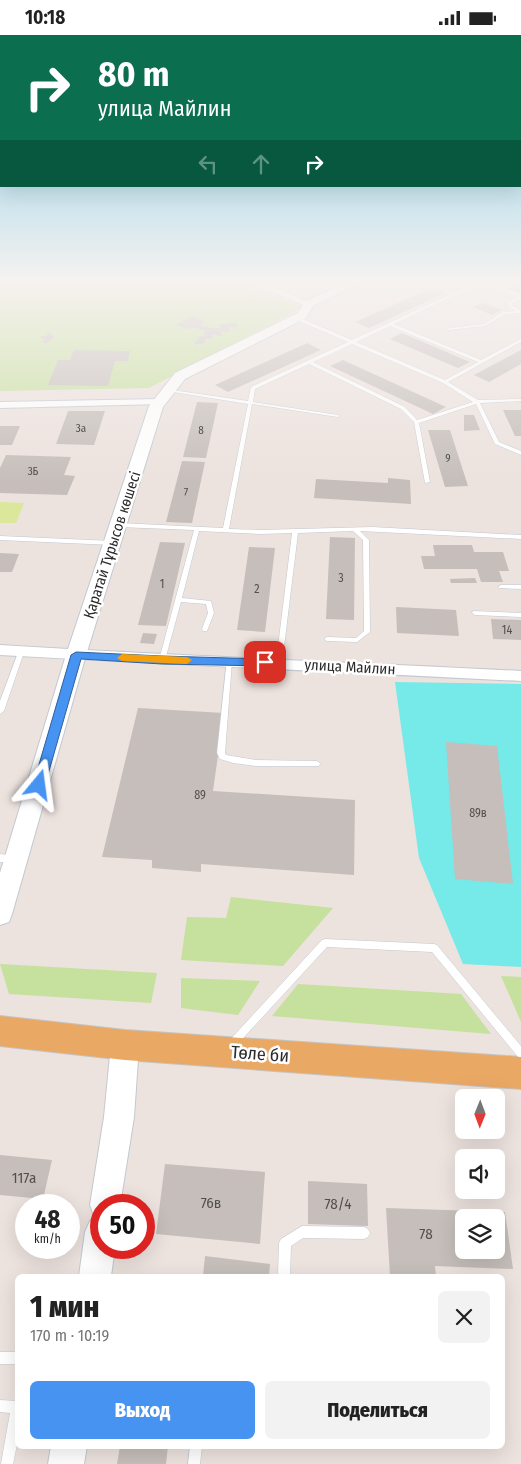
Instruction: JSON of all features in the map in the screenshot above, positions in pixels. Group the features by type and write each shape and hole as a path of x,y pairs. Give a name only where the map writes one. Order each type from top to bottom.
{"main road":[{"name":"Қаратай Тұрысов көшесі","path":"0,914 76,655 156,407 180,376 235,349"},
{"name":"Төле би","path":"0,1031 126,1045 521,1073"},
{"path":"107,1194 126,1045"},
{"path":"94,1274 97,1259"},
{"path":"66,1464 68,1449"}],"street":[{"path":"0,405 163,396"},
{"name":"улица Майлин","path":"0,650 162,660 279,663 521,676"}],"lane":[{"path":"226,530 253,388 336,349"},
{"path":"369,349 445,382 477,403 497,443 521,453"},
{"path":"450,349 482,362"},
{"path":"445,382 506,349"},
{"path":"309,362 403,408 416,423 427,482"},
{"path":"163,396 250,402 338,416"},
{"path":"416,423 477,403 521,400"},
{"path":"119,525 226,530 355,530 521,537"},
{"path":"162,660 197,529"},
{"path":"327,639 357,640 367,632 366,539 355,530"},
{"path":"279,663 294,531"},
{"path":"0,538 113,543"},
{"path":"500,587 521,587"},
{"path":"178,600 209,602 211,613 205,629"},
{"path":"475,613 521,615"},
{"path":"0,711 21,652"},
{"path":"229,661 221,753 223,757 246,761 316,764"},
{"path":"0,858 17,860"},
{"path":"226,1051 325,943 434,948 521,1054"},
{"path":"284,1274 285,1243 302,1232 364,1233"},
{"path":"0,1358 15,1359"},
{"path":"0,1406 15,1407"},
{"path":"8,1464 15,1420"},
{"path":"194,1464 196,1449"}],"green space":[{"path":"0,349 224,349 149,388 0,391"},
{"path":"0,502 24,503 16,523 0,523"},
{"path":"231,897 333,908 283,966 181,960 187,917 226,918"},
{"path":"0,964 157,973 151,1003 9,994"},
{"path":"501,976 521,977 521,1022"},
{"path":"181,978 260,981 238,1015 181,1008"},
{"path":"298,984 461,994 491,1034 272,1016"}],"water":[{"path":"395,682 521,684 521,967 463,964 419,858"}],"building":[{"path":"295,349 321,350 228,392 215,385"},
{"path":"413,349 439,349 470,362 458,368"},
{"path":"74,350 130,351 128,361 115,361 108,386 48,385 58,360 70,360"},
{"path":"521,350 521,364 489,382 474,375"},
{"path":"343,360 446,407 433,414 330,366"},
{"path":"197,402 218,403 206,458 183,457"},
{"path":"503,410 521,410 521,436 515,436"},
{"path":"68,411 105,411 94,445 56,444"},
{"path":"464,415 474,415 480,430 464,431"},
{"path":"0,426 20,426 12,445 0,445"},
{"path":"428,430 450,430 468,486 445,487"},
{"path":"6,455 71,457 64,475 75,476 67,495 0,493 0,468"},
{"path":"182,461 205,462 192,523 166,522"},
{"path":"388,478 410,480 411,504 314,498 316,479 388,483"},
{"path":"330,537 355,538 354,620 326,619"},
{"path":"160,542 185,543 166,626 138,625"},
{"path":"433,545 472,545 474,552 503,552 509,571 499,571 503,582 481,582 477,569 424,569 421,556 435,556"},
{"path":"249,547 275,548 265,632 237,630"},
{"path":"0,553 19,554 12,572 0,572"},
{"path":"475,578 477,583 451,583 450,579"},
{"path":"396,607 456,610 459,636 397,633"},
{"path":"491,619 521,620 521,640 493,639"},
{"path":"143,633 157,634 154,644 140,643"},
{"path":"138,708 224,713 213,791 355,800 354,875 201,864 201,872 152,868 152,860 102,857"},
{"path":"446,742 497,746 513,884 455,879"},
{"path":"0,1155 52,1160 44,1194 15,1194 15,1196 0,1195"},
{"path":"165,1164 265,1172 260,1244 156,1234"},
{"path":"308,1181 367,1184 368,1226 308,1224"},
{"path":"386,1208 455,1210 455,1259 505,1259 505,1212 513,1269 435,1266 436,1274 390,1274"},
{"path":"205,1256 270,1264 269,1274 203,1274"},
{"path":"120,1449 168,1449 166,1464 117,1464"}],"slow traffic":[{"path":"122,658 187,660"}],"route":[{"path":"39,785 76,655 162,660 265,662"}]}
